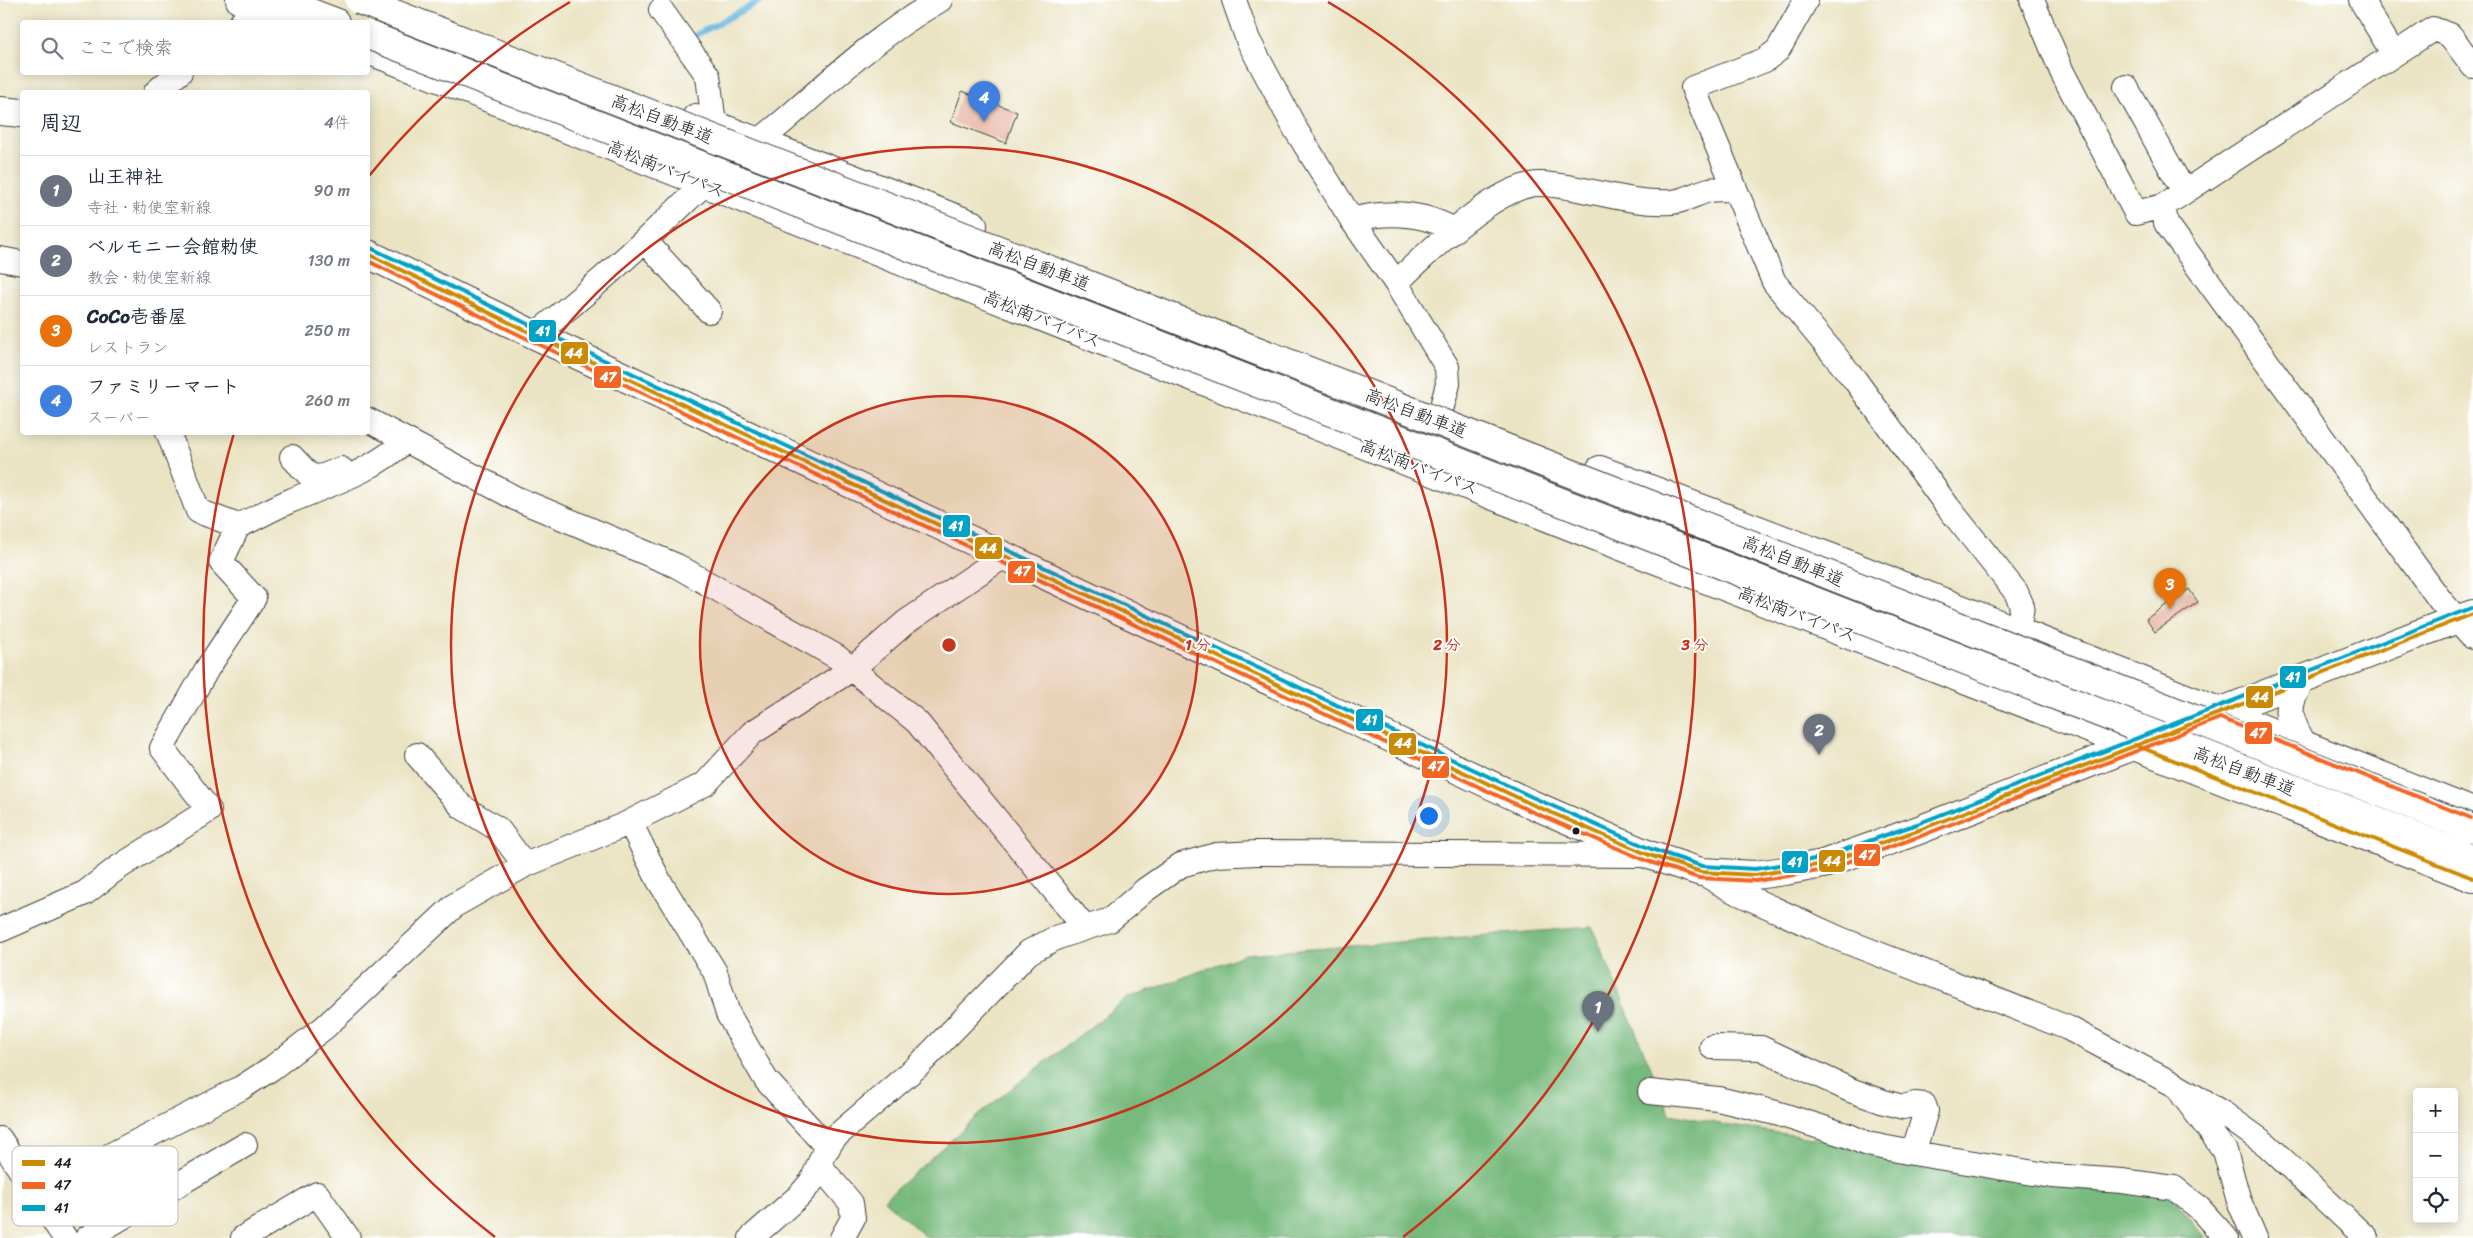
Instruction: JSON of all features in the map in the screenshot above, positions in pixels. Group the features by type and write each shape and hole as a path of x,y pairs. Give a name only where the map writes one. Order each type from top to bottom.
{"main road":[{"name":"高松自動車道","path":"359,0 1616,491 2473,829"},
{"path":"392,0 760,141 1441,410 1840,561 2473,812"},
{"path":"258,6 291,20"},
{"path":"258,6 324,20"},
{"name":"高松自動車道","path":"370,36 2473,859"},
{"name":"高松南バイパス","path":"370,51 706,186 1595,536 2473,878"},
{"path":"0,111 20,113"},
{"path":"370,255 535,335 1529,803 1649,855 1701,872 1754,875 1785,872 1823,864 1920,830 2301,680 2468,623"},
{"path":"2301,680 2290,698 2289,705 2293,728 2303,745"}],"street":[{"path":"535,335 646,242 685,202 760,141 806,99 894,29 940,0"},
{"path":"1234,0 1248,40 1296,130 1352,220 1396,284 1447,367 1448,384 1441,410"},
{"path":"1806,0 1778,50 1765,60 1692,88 1774,282 1855,380 1948,507 2016,592 2022,606 2018,632"},
{"path":"2032,0 2062,72 2136,213 2162,206 2393,53 2433,29 2450,35 2473,66"},
{"path":"2361,0 2393,53"},
{"path":"661,10 708,76 714,124"},
{"path":"158,90 176,75"},
{"path":"2126,87 2184,192"},
{"path":"1396,284 1454,230 1508,193 1529,184 1553,186 1622,198 1674,202 1709,190 1735,189"},
{"path":"2162,206 2166,223 2440,600 2468,623"},
{"path":"1352,220 1376,214 1398,214 1441,223 1454,230"},
{"path":"646,242 709,311"},
{"path":"0,259 20,264"},
{"path":"370,421 514,498 677,566 837,657 917,722 1085,928"},
{"path":"169,435 198,511 238,526"},
{"path":"292,457 310,476 321,476 377,451 400,438"},
{"path":"0,930 85,893 116,869 209,810 162,748 207,669 254,598 221,562 238,526 291,500 350,476 382,459 400,438"},
{"path":"128,1146 241,1088 272,1068 325,1027 455,905 525,865 630,822 705,784 752,733 852,669 906,622 1004,556"},
{"path":"417,755 462,807 498,830 525,865"},
{"path":"630,822 658,879 715,972 728,1014 766,1080 823,1157 852,1204 853,1218 842,1238"},
{"path":"751,1238 799,1196 812,1181 834,1138 919,1065 1029,952 1058,936 1110,920 1146,890 1181,865 1216,855 1257,853 1649,855"},
{"path":"1701,872 1732,890 1840,939 2068,1028 2174,1085 2224,1114 2267,1145 2366,1238"},
{"path":"1712,1047 1761,1048 1858,1094 1903,1107 1915,1104 1924,1105 1926,1111 1913,1153"},
{"path":"2174,1085 2225,1151 2239,1201 2255,1238"},
{"path":"1650,1092 1718,1099 1785,1116 1849,1136 1867,1144 1913,1153 2052,1176 2122,1181 2174,1188 2197,1206 2226,1238"},
{"path":"0,1139 12,1158"},
{"path":"178,1184 245,1145"},
{"path":"243,1238 318,1194 348,1238"},
{"path":"57,1226 65,1238"},
{"path":"87,1238 107,1226"}],"green space":[{"path":"1592,927 1670,1114 1731,1126 2167,1190 2206,1238 927,1238 884,1200 983,1111 1126,999 1246,954"}],"building":[{"path":"962,91 1017,112 1006,143 951,122"},
{"path":"2189,589 2198,602 2155,632 2146,619"}],"waterway":[{"path":"696,35 762,0"}],"transit line":[{"name":"41","path":"371,248 538,329 1532,797 1651,849 1702,866 1755,869 1821,858 1917,824 2471,608"},
{"name":"44","path":"370,255 535,335 1529,803 1649,855 1701,872 1755,875 1823,864 1919,830 2473,614"},
{"name":"47","path":"370,262 532,341 1526,809 1647,861 1699,878 1756,881 1825,870 1921,836 2220,718 2471,818"},
{"name":"44","path":"2135,745 2473,878"}],"place":[{"name":"ファミリーマート","path":"984,122"},
{"name":"CoCo壱番屋","path":"2170,609"},
{"name":"ベルモニー会館勅使","path":"1819,755"},
{"name":"山王神社","path":"1598,1032"}]}
